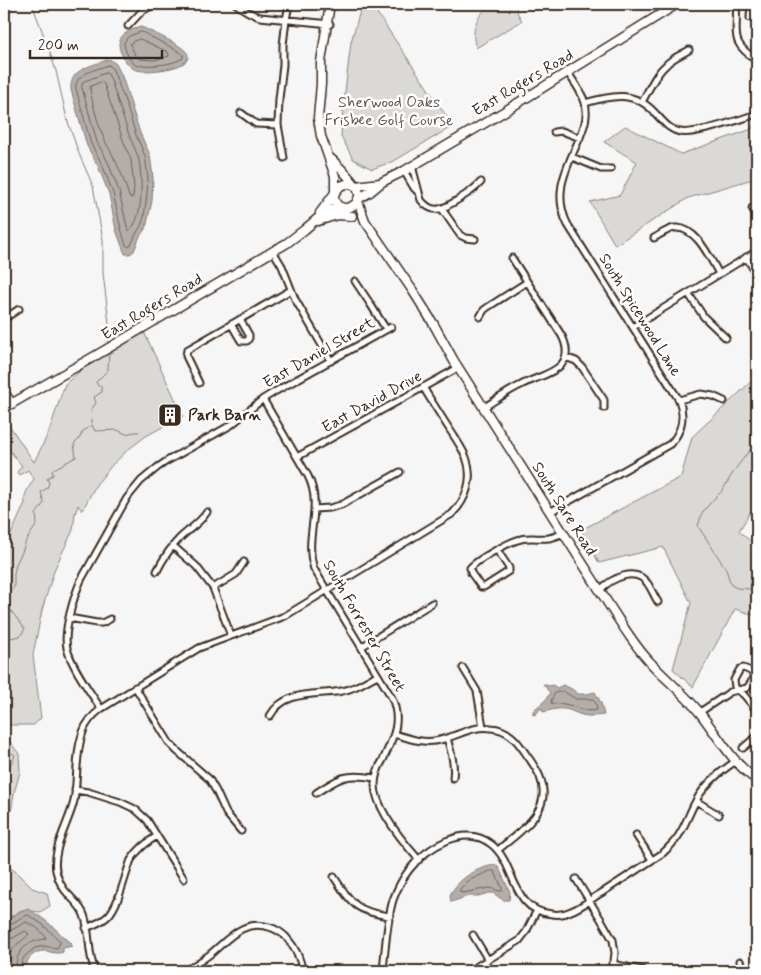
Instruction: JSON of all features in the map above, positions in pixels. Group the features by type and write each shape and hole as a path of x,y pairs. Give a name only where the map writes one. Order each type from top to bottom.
{"main road":[{"path":"329,24 330,4"},
{"path":"329,156 355,185 358,192 358,200 353,206 343,208 334,200 335,176 321,136 318,118 321,62 334,4"},
{"name":"East Rogers Road","path":"358,200 382,182 404,171 568,73 677,4"},
{"name":"East Rogers Road","path":"355,185 382,182"},
{"path":"334,193 343,184 355,185"},
{"path":"364,218 363,203 370,192"},
{"name":"East Rogers Road","path":"311,224 334,193"},
{"name":"South Sare Road","path":"358,200 364,218 373,233 421,304 458,368 637,647 700,712 736,761 757,780"},
{"name":"East Rogers Road","path":"4,408 273,251 304,230 326,211 343,208"},
{"name":"South Sare Road","path":"343,208 373,233"},
{"path":"304,230 328,217 352,216"},
{"path":"4,392 12,404"}],"street":[{"path":"128,26 134,18 154,4"},
{"path":"236,4 244,11 260,17 329,24"},
{"path":"284,158 278,125 283,45 289,4"},
{"path":"736,4 735,31 738,42 743,50 757,60"},
{"path":"750,18 751,4"},
{"path":"642,102 664,66 690,50"},
{"path":"568,73 585,103 608,97 630,98 642,102 653,110 667,125 677,131 695,132 751,116"},
{"name":"South Spicewood Lane","path":"550,512 670,444 682,424 682,410 679,400 564,217 560,191 586,119 585,103"},
{"path":"241,113 256,124 278,125"},
{"path":"554,132 562,131 580,138"},
{"path":"572,157 601,169 611,169"},
{"path":"412,166 418,185 418,193"},
{"path":"404,171 421,200 427,206 434,209 448,206 475,190 481,182"},
{"path":"442,208 460,235 475,239"},
{"path":"752,208 757,216"},
{"path":"654,238 674,228 688,231 695,236 719,274"},
{"path":"633,328 757,250"},
{"path":"273,251 282,266 290,290 331,361"},
{"path":"746,257 757,275"},
{"path":"484,408 520,385 552,372 560,366 565,357 566,347 562,336 512,258"},
{"name":"East Daniel Street","path":"101,709 70,656 66,633 80,580 122,508 134,488 158,467 230,424 276,391 388,328 355,281"},
{"path":"480,317 488,307 527,282"},
{"path":"199,383 186,356 187,350 290,290"},
{"path":"688,293 704,316 726,338"},
{"path":"4,319 20,309"},
{"path":"231,324 242,342 247,341 249,335 240,319"},
{"path":"565,357 576,361 582,367 604,400 604,408"},
{"name":"East David Drive","path":"297,458 458,368"},
{"path":"94,971 86,921 82,910 61,886 56,865 57,851 73,802 80,744 82,733 87,724 93,715 101,709 199,648 285,616 457,510 466,495 470,480 467,458 423,388"},
{"path":"679,400 701,394 709,394 724,401"},
{"name":"South Forrester Street","path":"263,399 313,487 315,499 310,556 314,569 395,705 397,722 394,734 375,778"},
{"path":"314,509 341,505 400,472"},
{"path":"157,571 164,557 173,546 201,521 207,512"},
{"path":"497,550 509,571 481,587 471,573 470,568 473,564 497,550 518,539 551,538 564,533"},
{"path":"173,546 196,566 213,588 231,636"},
{"path":"213,588 236,574 244,562"},
{"path":"600,590 618,577 631,574 648,583 658,602"},
{"path":"361,647 432,603"},
{"path":"69,618 97,623 110,619"},
{"path":"463,668 477,691 483,727"},
{"path":"700,712 730,692 738,690 747,688 754,675 750,670 743,668 735,676 733,684 738,690 744,695 757,711"},
{"path":"270,716 277,706 286,700 297,696 347,690 359,686 377,675"},
{"path":"135,687 170,744 209,779 226,813 241,830"},
{"path":"394,734 424,741 435,741 483,727 501,730 516,740 538,773 543,788 542,800 536,815 531,821 498,850"},
{"path":"743,748 757,736"},
{"path":"447,738 454,762 453,778"},
{"path":"383,971 390,916 400,885 410,869 419,860 445,842 462,836 483,839 498,850 520,895 527,904 537,910 552,914 562,914 572,911 663,853 676,839 696,801 711,780 736,761"},
{"path":"316,792 348,776 358,775 375,778 375,792 379,804 400,839 419,860"},
{"path":"75,790 104,797 135,809 147,820 184,879"},
{"path":"696,801 719,815"},
{"path":"636,835 652,860"},
{"path":"86,928 101,922 109,916 115,906 131,860 140,847 157,836"},
{"path":"334,877 349,898 360,909 371,914 390,916"},
{"path":"576,879 613,940 615,953 610,971"},
{"path":"469,971 519,941 526,932 537,910"},
{"path":"183,971 203,960 239,930 252,925 259,925 273,928 285,936 294,947 301,962 302,971"},
{"path":"473,935 488,960"},
{"path":"740,961 745,971"},
{"path":"612,964 642,970"}],"green space":[{"name":"Sherwood Oaks Frisbee Golf Course","path":"362,4 371,4 453,126 394,161 372,169 353,159 341,136 351,42"},
{"path":"492,4 513,4 522,21 476,48 474,29 476,23 482,13"},
{"path":"757,113 757,179 688,198 615,245 590,202 620,195 637,162 604,142 625,126 681,154 752,129"},
{"path":"144,332 183,416 146,436 129,449 112,465 96,485 82,511 78,505 73,530 55,568 42,610 33,655 41,718 34,725 6,725 7,738 19,754 20,772 14,793 4,861 4,550 25,503 27,491 34,479 28,470 19,475 17,472 22,466 4,443 4,427 9,425 34,462 48,434 65,384 105,350 108,352"},
{"path":"757,348 757,501 739,531 757,547 757,616 735,609 693,687 673,669 691,603 663,547 599,563 581,530 681,477 692,437 754,379"},
{"path":"4,863 32,888 47,893 50,906 40,912 21,910 4,922"}],"water":[{"path":"140,27 180,46 187,53 188,58 184,63 168,69 141,71 132,68 123,57 119,45 121,37 129,31"},
{"path":"109,59 116,64 122,76 140,133 150,155 153,177 152,201 146,228 140,236 134,251 130,254 125,254 116,230 109,194 98,166 87,146 71,90 71,83 78,72"},
{"path":"543,684 553,685 557,688 563,685 578,694 595,692 601,703 604,715 585,716 560,709 543,712 541,708 533,715 533,711 550,693"},
{"path":"496,865 510,892 509,900 503,900 493,893 489,893 469,896 451,902 450,895 453,889 463,879 482,868"},
{"path":"29,909 60,933 73,946 63,948 63,952 60,953 41,951 36,953 28,961 27,971 4,971 4,922 21,911"}],"waterway":[{"path":"32,4 50,52"},
{"path":"50,52 67,119 93,186 103,240 103,273 110,339 108,344"},
{"path":"92,423 91,410 96,403 94,397 102,392 101,386 98,386 96,382 108,370 109,352"},
{"path":"4,639 20,636 25,629 8,607 6,597 14,587 16,564 26,541 37,524 36,514 44,503 41,492 47,488 49,483 47,478 53,475 52,470 76,457 74,444 83,431 92,425 95,431 117,430 126,434 139,432"},
{"path":"757,441 736,468 722,491 702,513 698,526 726,569 731,585 737,588 750,589 757,596"},
{"path":"4,664 4,674"},
{"path":"4,744 9,752 15,755 8,767 4,766"}],"place":[{"name":"Park Barn","path":"170,415"}]}
